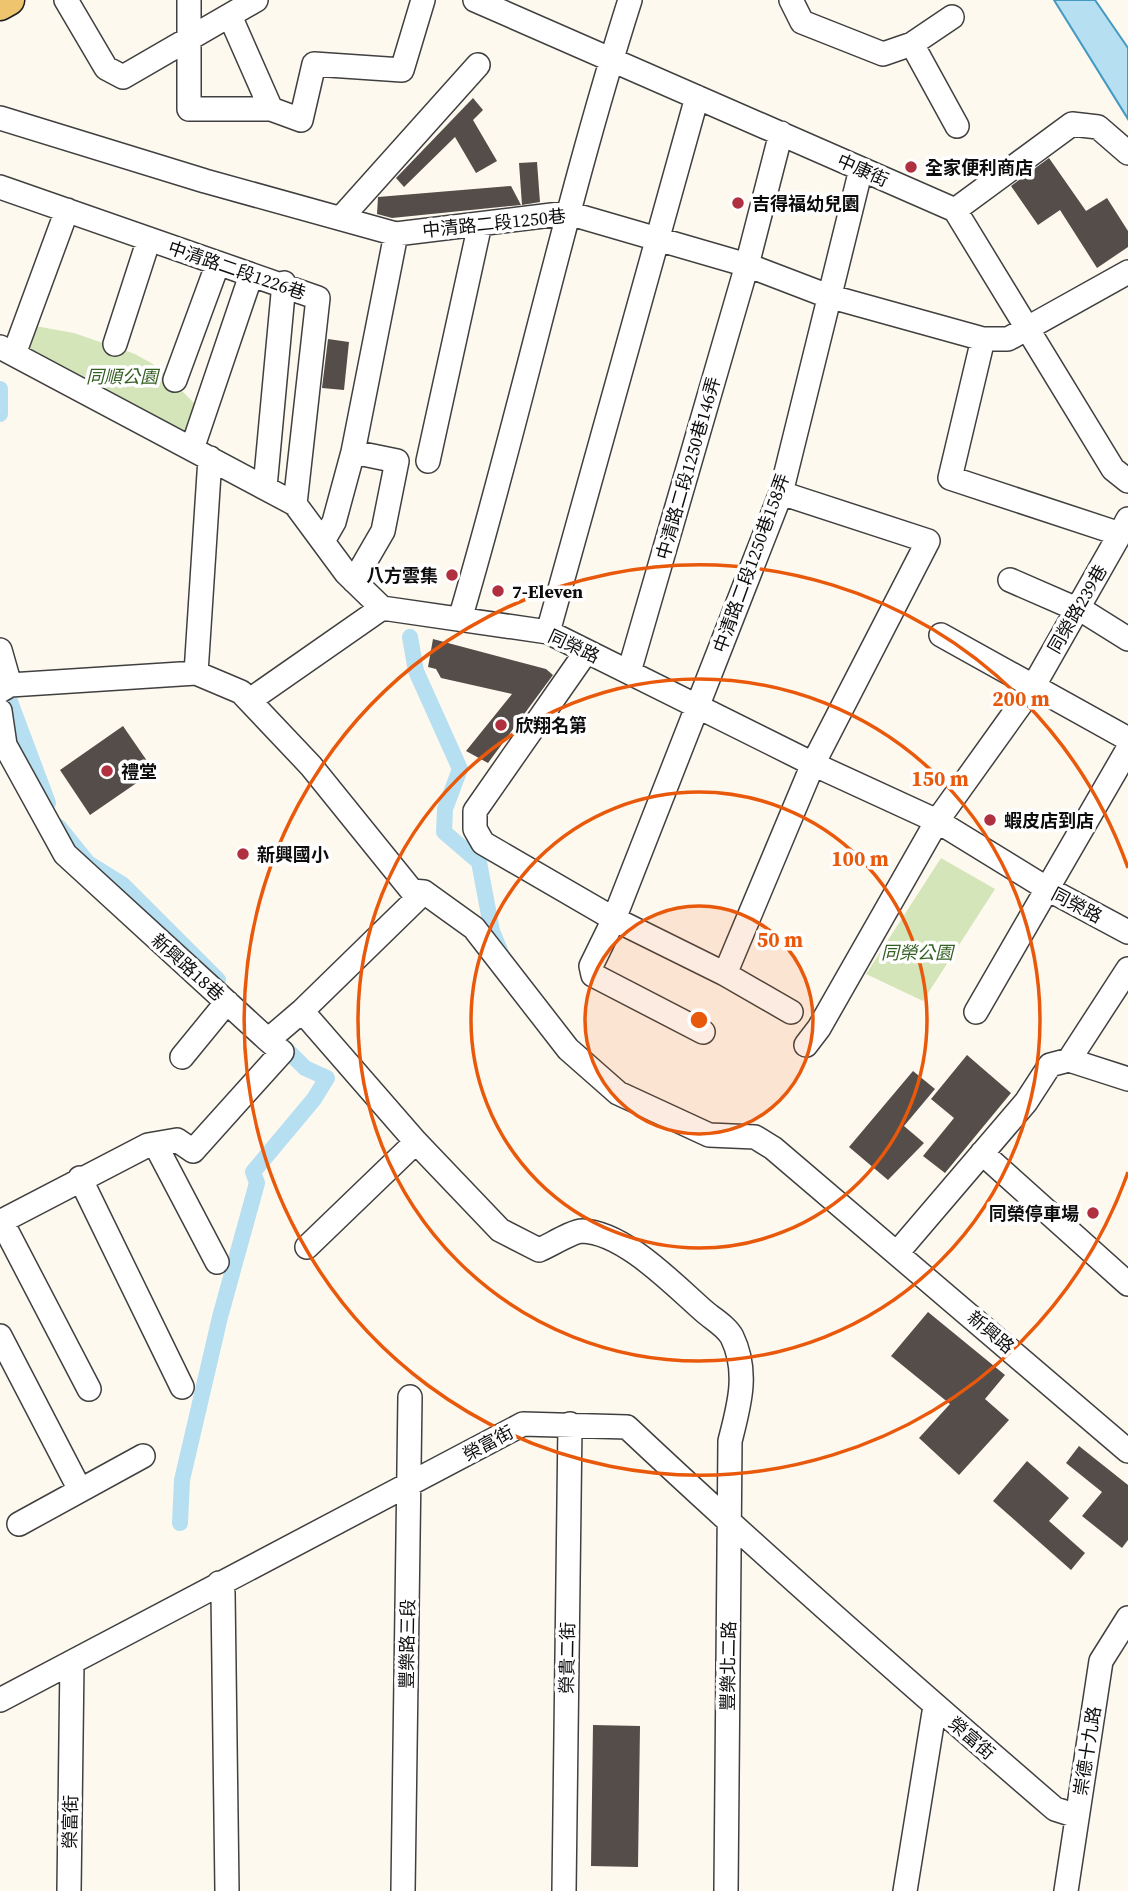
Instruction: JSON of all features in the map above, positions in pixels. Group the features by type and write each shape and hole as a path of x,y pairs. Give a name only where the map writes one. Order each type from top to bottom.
{"main road":[{"path":"0,5 9,0"}],"street":[{"path":"65,0 106,68 123,78 256,0"},
{"path":"189,0 189,109 271,109 302,120 314,64 401,70 423,0"},
{"name":"中康街","path":"475,0 955,210"},
{"path":"460,619 493,506 568,213 630,0"},
{"path":"791,0 802,22 883,54 912,44 952,17"},
{"path":"230,16 271,109"},
{"path":"912,44 957,126"},
{"path":"341,218 478,65"},
{"path":"548,632 697,97"},
{"name":"中清路二段1250巷","path":"0,118 396,233 568,213 747,265 828,296 983,339 1008,339 1128,272"},
{"path":"1128,153 1098,127 1072,124 955,210 1025,330 1113,469 1128,481"},
{"name":"中清路二段1250巷146弄","path":"629,672 747,265 781,134"},
{"name":"中清路二段1250巷158弄","path":"703,1032 593,975 591,966 614,919 780,493 861,169"},
{"name":"中清路二段1226巷","path":"0,187 318,298 295,505"},
{"path":"67,210 7,351 295,505 354,581 382,608 250,700"},
{"path":"428,461 480,224"},
{"path":"323,541 334,522 353,452 396,233"},
{"path":"115,344 149,239"},
{"path":"175,380 218,263"},
{"path":"0,650 5,688 196,673 201,453 251,275"},
{"path":"265,487 284,284"},
{"path":"983,339 950,478 1124,527"},
{"path":"353,452 397,461 383,531 354,581"},
{"path":"725,974 813,764 928,541 780,493"},
{"name":"同榮路239巷","path":"806,1045 819,1028 937,821 1032,687 1124,527"},
{"path":"1010,580 1077,609 1128,639"},
{"name":"同榮路","path":"382,608 548,632 813,764 937,821 1046,888 1128,932"},
{"path":"941,635 1128,739"},
{"path":"586,652 475,811 475,829 483,843 614,919 725,974 791,1012"},
{"name":"新興路","path":"196,673 241,692 250,700 310,766 412,891 424,892 474,928 568,1049 618,1093 709,1135 755,1138 773,1148 1128,1451"},
{"name":"新興路18巷","path":"0,711 5,745 65,854 268,1040"},
{"path":"976,1012 1128,749"},
{"path":"89,1389 1,1222 148,1144 177,1139 193,1151 282,1052 268,1040 302,1012 424,892"},
{"path":"1069,1060 1128,969"},
{"path":"182,1057 227,1002"},
{"path":"302,1012 416,1142 307,1247"},
{"path":"897,1253 1026,1102 1050,1065 1069,1060 1128,1079"},
{"name":"豐樂北二路","path":"416,1142 500,1230 539,1250 575,1231 585,1231 611,1240 646,1260 731,1335 741,1369 743,1393 730,1441 726,1891"},
{"path":"155,1144 217,1262"},
{"path":"982,1153 1128,1284"},
{"path":"80,1178 182,1387"},
{"path":"0,1336 80,1490"},
{"name":"豐樂路三段","path":"404,1891 410,1397"},
{"name":"榮富街","path":"69,1891 72,1662 523,1424 627,1427 730,1524 935,1706 1055,1808 1077,1816"},
{"name":"榮貴二街","path":"564,1891 570,1424"},
{"path":"19,1524 143,1456"},
{"path":"219,1583 223,1593 227,1891"},
{"name":"崇德十九路","path":"1066,1891 1101,1661 1128,1618"},
{"path":"0,1700 72,1662"},
{"path":"905,1891 935,1706"}],"green space":[{"name":"同順公園","path":"35,326 74,333 135,354 158,367 198,407 187,437 25,354"},
{"name":"同榮公園","path":"941,858 995,889 923,1001 866,974"}],"water":[{"path":"1054,0 1095,0 1128,48 1128,119"}],"building":[{"path":"473,98 483,110 473,120 497,161 476,173 455,137 404,187 396,178"},
{"path":"1049,158 1086,211 1107,198 1128,231 1128,247 1097,268 1060,210 1038,225 1011,186"},
{"path":"537,162 540,202 522,205 519,163"},
{"path":"511,186 521,205 392,218 377,214 378,197"},
{"path":"328,339 349,342 344,390 322,388"},
{"name":"欣翔名第","path":"433,639 546,669 553,675 488,763 466,751 512,694 441,678 436,669 428,667"},
{"name":"禮堂","path":"123,726 154,771 90,815 60,770"},
{"path":"967,1055 1011,1093 945,1173 923,1156 954,1118 931,1099"},
{"path":"913,1071 935,1089 904,1126 924,1143 888,1180 849,1147"},
{"path":"928,1312 1005,1375 985,1399 1009,1420 959,1475 919,1438 950,1404 891,1356"},
{"path":"1079,1446 1128,1485 1128,1540 1122,1548 1082,1516 1102,1492 1066,1463"},
{"path":"1027,1461 1069,1498 1049,1521 1085,1553 1071,1570 993,1501"},
{"path":"593,1725 640,1726 638,1867 591,1866"}],"waterway":[{"path":"0,389 0,414"},
{"path":"410,637 416,671 460,769 445,809 444,832 479,862 492,931 502,955"},
{"path":"2,680 48,803"},
{"path":"59,827 88,863 122,884 218,980"},
{"path":"180,1523 182,1480 220,1317 257,1183 253,1172 314,1099 327,1078 305,1068 278,1041"}],"place":[{"name":"全家便利商店","path":"911,167"},
{"name":"吉得福幼兒園","path":"738,203"},
{"name":"八方雲集","path":"452,575"},
{"name":"7-Eleven","path":"498,591"},
{"name":"欣翔名第","path":"501,725"},
{"name":"禮堂","path":"107,771"},
{"name":"蝦皮店到店","path":"990,820"},
{"name":"新興國小","path":"243,854"},
{"name":"同榮停車場","path":"1093,1213"}]}
